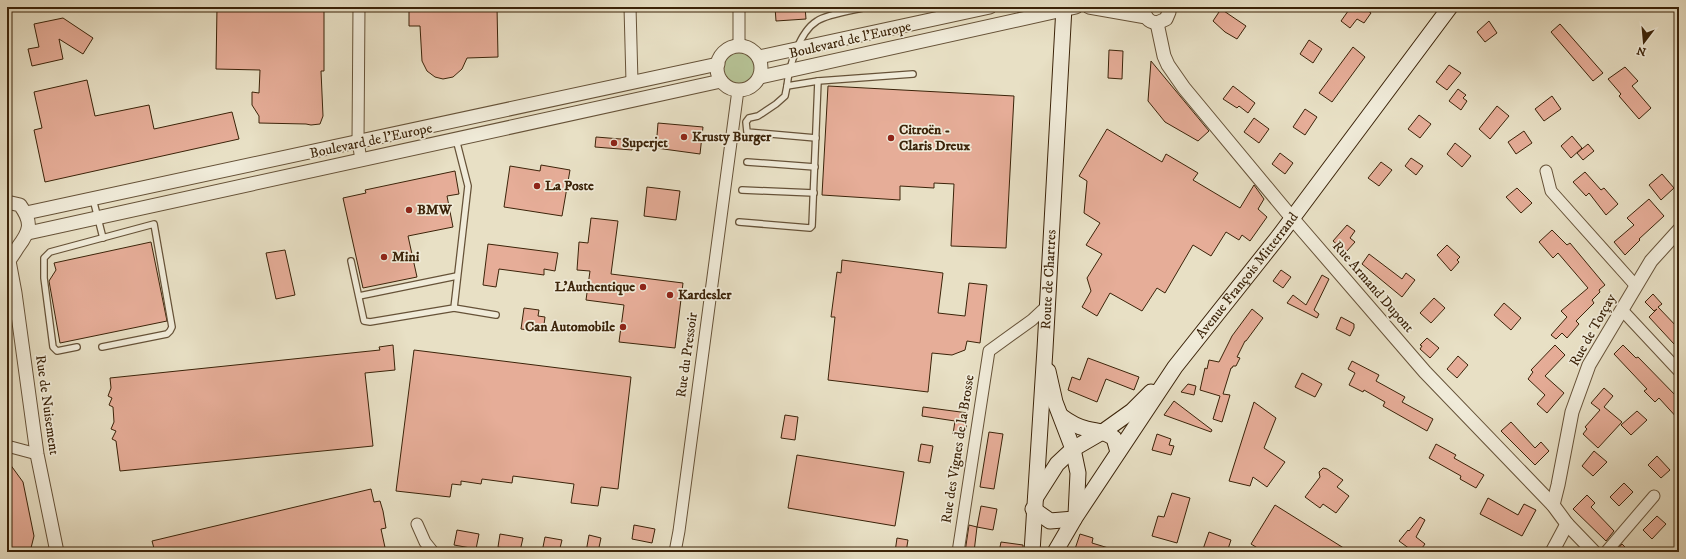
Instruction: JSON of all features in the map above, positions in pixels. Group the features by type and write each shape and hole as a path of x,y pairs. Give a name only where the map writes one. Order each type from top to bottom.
{"main road":[{"name":"Avenue François Mitterrand","path":"1054,552 1075,517 1175,367 1292,218 1450,7"},
{"name":"Route de Chartres","path":"1032,552 1047,306 1068,8"},
{"path":"1045,349 1052,390 1073,449 1078,473 1075,517 1050,521 1034,504 1057,464 1073,449 1104,431 1132,411 1175,367"},
{"path":"1061,416 1073,424 1086,429 1104,431 1114,438 1118,452"}],"street":[{"path":"359,7 358,141 361,160"},
{"path":"630,7 632,82"},
{"path":"739,7 739,46"},
{"name":"Boulevard de l'Europe","path":"759,57 990,7"},
{"path":"1089,7 1166,19 1169,12 1168,7"},
{"name":"Boulevard de l'Europe","path":"760,76 789,71 1068,8"},
{"path":"966,12 970,30"},
{"name":"Rue Armand Dupont","path":"1149,16 1168,65 1184,88 1292,218 1425,372 1553,505 1567,524 1594,552"},
{"path":"739,46 750,49 759,57 761,63 760,76 751,87 738,90 732,89 721,81 717,70 720,57 731,47 739,46"},
{"name":"Boulevard de l'Europe","path":"26,213 718,64"},
{"name":"Boulevard de l'Europe","path":"28,233 721,81"},
{"name":"Rue du Pressoir","path":"675,552 680,525 738,90"},
{"path":"1546,171 1551,191 1636,286"},
{"path":"7,202 20,205 26,213 28,221 28,233 8,262"},
{"name":"Rue de Torçay","path":"1553,505 1572,412 1588,366 1657,252 1679,230"},
{"name":"Rue de Nuisement","path":"8,262 15,293 37,454 57,552"},
{"name":"Rue des Vignes de la Brosse","path":"958,552 989,351 1032,320 1047,306"},
{"path":"1622,310 1679,371"},
{"path":"7,446 37,454"},
{"path":"1606,552 1654,496"},
{"path":"418,524 425,542 433,552"},
{"path":"1552,552 1567,524"}],"lane":[{"path":"816,138 747,132 746,122 749,118 758,116 776,104 785,96 789,71 797,49 809,28 818,20 867,7"},
{"path":"787,86 913,74"},
{"path":"739,222 810,228 813,224 818,82"},
{"path":"454,308 468,186 456,139"},
{"path":"747,162 815,167"},
{"path":"742,190 814,193"},
{"path":"93,199 103,238"},
{"path":"77,347 57,351 53,348 44,278 44,258 50,252 154,224 172,327 167,334 102,347"},
{"path":"351,261 364,321 370,322 454,308 496,315"},
{"path":"359,296 457,276"}],"green space":[{"path":"740,51 753,56 758,69 753,82 740,87 727,82 722,69 727,56"}],"building":[{"path":"217,7 324,7 324,71 321,71 323,116 320,124 259,123 259,116 252,105 252,92 259,93 260,70 216,69"},
{"path":"409,7 497,7 498,57 467,58 462,69 453,77 443,79 435,77 427,71 422,61 420,26 409,26"},
{"path":"775,7 805,7 806,19 776,21"},
{"path":"1351,7 1363,7 1371,13 1364,23 1357,19 1350,28 1341,21"},
{"path":"1221,9 1246,26 1237,39 1225,32 1213,21"},
{"path":"63,18 93,38 83,54 59,39 63,59 32,66 28,49 39,47 34,24"},
{"path":"1489,21 1497,33 1485,42 1477,32"},
{"path":"1560,24 1603,73 1593,81 1551,32"},
{"path":"1309,40 1322,49 1313,63 1300,54"},
{"path":"1353,47 1365,57 1332,102 1319,93"},
{"path":"1109,50 1123,51 1122,79 1108,78"},
{"path":"1151,61 1209,131 1198,141 1165,122 1148,101"},
{"path":"1449,65 1461,73 1447,90 1436,82"},
{"path":"1625,67 1638,81 1632,86 1651,108 1639,119 1619,96 1621,94 1608,79"},
{"path":"87,80 95,116 149,105 154,129 232,112 239,139 45,182 34,130 42,128 34,92"},
{"name":"Citroën - Claris Dreux","path":"828,86 1014,96 1006,248 951,246 954,184 934,183 934,188 900,186 900,200 822,195"},
{"path":"1233,86 1255,103 1248,113 1239,106 1237,108 1223,99"},
{"path":"1458,89 1466,95 1463,98 1467,101 1461,110 1449,101"},
{"path":"1552,96 1561,109 1544,121 1535,109"},
{"path":"1497,106 1509,116 1490,139 1479,129"},
{"path":"1305,109 1317,117 1305,135 1293,127"},
{"path":"1419,115 1431,124 1420,138 1408,129"},
{"path":"1254,118 1269,129 1259,143 1244,132"},
{"path":"658,123 703,127 700,154 656,148"},
{"path":"1107,129 1162,162 1166,154 1198,173 1193,180 1240,208 1254,185 1264,199 1258,209 1267,217 1250,241 1242,235 1239,240 1226,232 1211,256 1193,245 1165,293 1157,288 1142,311 1110,293 1097,316 1082,307 1091,291 1087,278 1102,254 1086,245 1100,223 1084,213 1087,181 1079,176"},
{"path":"1524,131 1532,143 1516,154 1508,142"},
{"path":"1572,136 1582,148 1571,158 1561,146"},
{"name":"Superjet","path":"596,137 633,140 632,150 595,147"},
{"path":"1455,143 1471,156 1462,167 1447,154"},
{"path":"1588,144 1594,151 1583,160 1577,153"},
{"path":"1280,153 1293,163 1285,174 1272,164"},
{"path":"1411,158 1423,166 1416,175 1405,166"},
{"path":"1381,162 1392,170 1379,186 1368,178"},
{"name":"La Poste","path":"541,165 570,170 562,216 504,207 510,166 540,171"},
{"path":"455,171 459,194 447,196 453,227 408,236 417,277 363,288 343,198 366,193 365,190"},
{"path":"1585,172 1601,190 1604,188 1618,204 1606,215 1589,193 1586,196 1573,182"},
{"path":"1662,174 1674,188 1661,200 1649,185"},
{"path":"647,187 680,191 676,220 644,216"},
{"path":"1517,188 1532,203 1521,213 1506,197"},
{"path":"1649,199 1664,216 1639,239 1640,240 1625,255 1614,242 1634,225 1627,218"},
{"path":"591,218 618,221 611,274 683,283 675,348 619,342 624,305 586,300 590,271 577,270 579,242 588,243"},
{"path":"1347,225 1355,231 1350,238 1355,242 1346,252 1333,241"},
{"path":"1552,230 1567,245 1570,243 1605,285 1599,290 1600,292 1592,300 1594,303 1576,321 1579,324 1567,338 1562,333 1556,339 1551,335 1567,317 1561,311 1588,288 1558,253 1553,258 1539,242"},
{"path":"151,242 167,321 60,343 49,281 56,270 54,263"},
{"path":"488,244 558,253 555,271 544,269 544,275 499,269 496,287 483,285"},
{"path":"1447,245 1460,257 1457,260 1459,262 1451,271 1437,255"},
{"path":"285,250 295,295 276,299 266,253"},
{"path":"1369,254 1402,279 1406,273 1415,280 1402,297 1362,264"},
{"path":"842,260 943,273 938,313 965,316 969,283 987,285 980,343 967,341 965,350 952,355 932,353 928,392 828,380 835,317 831,317 837,272 841,273"},
{"path":"1281,270 1291,277 1283,288 1273,281"},
{"path":"1322,275 1329,279 1314,310 1319,314 1317,318 1287,303 1293,295 1306,305"},
{"path":"1653,294 1662,304 1658,307 1679,329 1679,339 1674,344 1649,317 1657,309 1654,311 1645,302"},
{"path":"1434,298 1445,308 1431,323 1420,313"},
{"path":"1504,303 1521,318 1511,330 1494,315"},
{"path":"524,308 539,310 538,316 545,317 543,332 521,329"},
{"path":"1252,309 1263,318 1245,341 1237,357 1240,358 1236,366 1231,368 1223,394 1230,395 1222,422 1213,419 1220,396 1200,390 1205,368 1207,369 1209,360 1219,362 1232,336"},
{"path":"1341,317 1354,324 1354,328 1350,336 1336,329"},
{"path":"1427,338 1439,348 1430,358 1420,349 1422,346 1420,345"},
{"path":"393,345 395,370 365,373 373,446 120,471 116,441 112,439 116,431 111,429 114,422 113,407 109,405 112,398 108,396 111,388 110,378 380,350 379,347"},
{"path":"1555,345 1565,355 1545,376 1564,393 1547,413 1537,404 1545,395 1528,379 1533,372 1531,370"},
{"path":"1623,345 1636,358 1638,357 1679,399 1679,420 1659,398 1655,402 1644,391 1647,389 1614,354"},
{"path":"414,350 631,377 618,489 601,487 598,506 571,503 574,484 513,476 512,483 482,479 481,484 461,481 461,485 452,484 450,497 396,491"},
{"path":"1458,356 1468,365 1457,378 1447,369"},
{"path":"1088,358 1139,377 1134,390 1106,379 1097,402 1068,390 1072,377 1080,380"},
{"path":"1352,361 1379,375 1376,381 1405,397 1402,402 1433,419 1427,431 1383,406 1385,402 1364,390 1363,392 1349,385 1355,373 1348,369"},
{"path":"1302,373 1322,384 1315,397 1295,387"},
{"path":"1188,384 1196,386 1194,395 1181,392"},
{"path":"1604,388 1613,396 1604,407 1622,422 1598,448 1583,434 1587,429 1585,427 1600,410 1591,403"},
{"path":"1174,401 1212,430 1211,432 1164,415"},
{"path":"1254,402 1276,418 1264,448 1285,462 1267,487 1253,477 1250,486 1229,481"},
{"path":"923,407 968,413 965,436 953,434 955,421 922,416"},
{"path":"1637,411 1647,420 1631,435 1621,425"},
{"path":"785,415 798,417 795,440 781,438"},
{"path":"1511,422 1535,448 1541,442 1549,451 1535,465 1501,431"},
{"path":"989,432 1003,434 994,489 980,487"},
{"path":"1157,434 1171,439 1169,445 1174,446 1171,455 1152,450"},
{"path":"921,444 933,446 930,463 918,461"},
{"path":"1436,444 1456,455 1454,458 1484,475 1476,488 1460,479 1461,476 1429,458"},
{"path":"1594,451 1607,462 1593,476 1582,466"},
{"path":"797,455 904,472 895,526 788,508"},
{"path":"1657,456 1670,470 1661,478 1648,465"},
{"path":"7,460 23,482 34,536 30,552 14,552 7,550 11,535 7,515"},
{"path":"1323,468 1327,469 1343,480 1337,487 1349,496 1336,513 1323,504 1320,508 1305,497 1320,477 1319,472"},
{"path":"1624,483 1633,492 1619,506 1610,497"},
{"path":"371,489 374,502 380,501 383,511 386,528 381,529 386,552 155,552 152,541"},
{"path":"1172,493 1190,498 1177,543 1152,536 1158,516 1164,517"},
{"path":"1587,495 1595,503 1591,507 1614,531 1606,541 1573,509"},
{"path":"1488,498 1518,515 1524,504 1536,510 1522,536 1480,514"},
{"path":"1275,505 1350,552 1279,552 1275,549 1271,552 1264,552 1251,544"},
{"path":"981,506 997,509 993,530 977,527"},
{"path":"1657,516 1666,524 1652,539 1643,530"},
{"path":"1420,517 1425,520 1416,537 1425,544 1419,552 1414,552 1399,541"},
{"path":"634,525 655,529 652,543 632,539"},
{"path":"969,525 977,527 974,552 965,552"},
{"path":"457,530 479,534 476,549 454,545"},
{"path":"1209,532 1231,540 1227,552 1202,552"},
{"path":"500,534 523,538 520,551 498,547"},
{"path":"1080,534 1093,538 1092,543 1115,550 1115,552 1074,552"},
{"path":"589,535 601,538 598,552 586,552"},
{"path":"545,537 562,540 559,552 542,552"},
{"path":"897,538 908,540 906,552 895,552"},
{"path":"1001,542 1023,545 1023,552 999,552"},
{"path":"1622,544 1630,552 1616,551"}],"place":[{"name":"Krusty Burger","path":"684,137"},
{"name":"Citroën - Claris Dreux","path":"891,138"},
{"name":"Superjet","path":"614,143"},
{"name":"La Poste","path":"537,186"},
{"name":"BMW","path":"409,210"},
{"name":"Mini","path":"384,257"},
{"name":"L'Authentique","path":"643,287"},
{"name":"Kardesler","path":"670,295"},
{"name":"Can Automobile","path":"623,327"}]}
